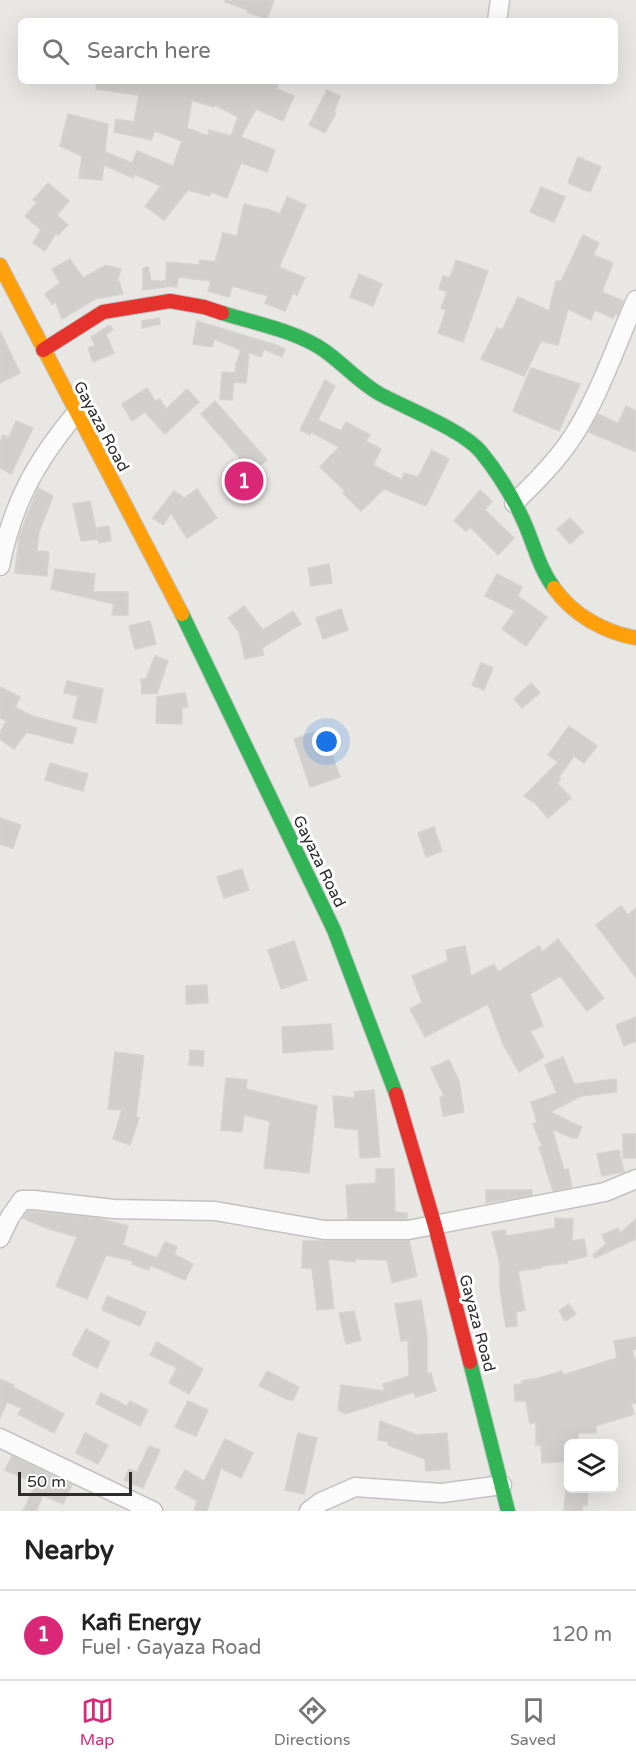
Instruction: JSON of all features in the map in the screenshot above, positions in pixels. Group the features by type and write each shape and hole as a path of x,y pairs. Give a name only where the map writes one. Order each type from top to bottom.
{"main road":[{"name":"Gayaza Road","path":"0,265 189,628 334,930 398,1099 435,1226 508,1511"},
{"path":"43,350 103,312 170,301 204,307 281,331 324,350 377,392 464,437 480,450 507,489 544,574 556,592 573,609 591,621 621,635 636,638"}],"street":[{"path":"497,18 500,0"},
{"path":"514,503 536,483 580,424 636,300"},
{"path":"0,566 13,518 30,479 51,443 77,412"},
{"path":"0,1239 10,1217 22,1200 114,1209 215,1211 324,1230 408,1230 605,1192 636,1179"},
{"path":"0,1437 153,1511"},
{"path":"309,1511 321,1502 355,1487 442,1493 502,1485"}],"building":[{"path":"225,0 274,0 267,18 225,2"},
{"path":"97,84 278,84 277,89 294,96 283,121 256,109 241,137 275,150 267,172 241,163 227,198 211,192 210,196 188,190 164,220 145,206 161,186 134,174 133,178 104,165 102,180 79,178 82,156 60,146 68,114 108,124 105,152 132,163 137,151 173,166 182,141 155,131 151,140 114,132 116,119 134,122 139,95 96,89","holes":["192,100 214,107 215,105 238,117 231,136 209,130 208,136 187,128"]},
{"path":"327,90 340,96 334,112 336,113 325,133 309,125"},
{"path":"578,157 601,167 590,192 568,183"},
{"path":"48,183 69,201 57,215 68,225 58,235 56,233 45,251 33,243 41,230 25,216 37,202 33,200"},
{"path":"541,187 565,197 554,222 530,212"},
{"path":"287,197 306,205 279,267 305,278 297,295 293,293 285,311 265,303 268,296 232,286 229,297 208,291 211,281 178,277 177,287 165,286 167,262 199,265 200,260 215,262 223,233 237,236 244,204 280,214"},
{"path":"583,235 599,243 593,255 613,263 602,292 623,301 618,315 615,314 613,318 595,310 591,320 568,309 558,345 541,341 524,376 481,359 497,328 502,330 518,297 549,311 556,281 561,281"},
{"path":"70,259 83,278 106,265 121,269 117,281 119,281 123,294 95,299 62,319 56,302 52,304 45,294 60,283 52,269"},
{"path":"456,260 488,271 463,342 438,333 446,310 441,308 447,292 439,289 443,276 450,278"},
{"path":"148,267 151,281 165,281 165,287 143,290 143,268"},
{"path":"359,274 382,284 373,306 350,297"},
{"path":"159,318 160,324 142,328 142,321"},
{"path":"197,321 285,349 282,357 264,349 261,357 249,352 246,383 234,382 236,364 241,350 214,339 212,347 193,344"},
{"path":"111,326 113,330 106,334 114,353 93,362 88,348 95,345 91,337"},
{"path":"0,331 20,373 0,383"},
{"path":"531,368 580,384 559,431 513,411"},
{"path":"222,372 235,373 232,400 220,399"},
{"path":"325,380 335,386 318,420 341,431 346,422 370,435 366,441 381,449 373,465 402,480 404,473 418,477 432,450 449,459 426,506 384,489 361,511 343,493 345,491 320,467 339,447 311,432 310,435 300,430"},
{"path":"147,388 155,401 160,399 166,409 187,389 199,402 165,434 145,412 132,421 122,404"},
{"path":"215,401 267,460 252,472 201,414"},
{"path":"626,406 636,411 636,452 589,432 598,414 618,423"},
{"path":"16,421 33,428 11,474 0,468 0,442 3,435 9,438"},
{"path":"38,488 53,496 39,532 37,551 49,552 47,576 15,573 19,537"},
{"path":"197,489 217,518 187,538 171,513 163,525 153,518 174,491 183,497 180,501"},
{"path":"480,490 492,501 485,510 514,538 498,555 470,527 466,531 454,521"},
{"path":"90,501 98,539 81,541 73,504"},
{"path":"570,518 583,532 570,544 557,529"},
{"path":"109,526 111,541 99,543 97,528"},
{"path":"329,564 332,583 311,586 308,568"},
{"path":"55,569 95,574 93,592 128,592 128,615 112,615 114,604 51,589"},
{"path":"497,574 522,587 518,596 547,617 526,646 502,629 515,611 485,596"},
{"path":"244,606 263,630 293,611 301,624 262,648 264,655 245,659 239,632 228,618"},
{"path":"341,609 348,630 323,639 316,618"},
{"path":"150,621 156,644 135,649 129,626"},
{"path":"155,656 168,661 157,693 142,694 141,679 146,679"},
{"path":"481,663 493,668 484,690 472,685"},
{"path":"67,681 103,689 96,723 73,718 78,696 64,693"},
{"path":"531,683 540,693 522,708 514,699"},
{"path":"0,687 20,697 15,707 32,716 77,728 72,744 27,732 14,749 0,739 0,732 6,721 0,718"},
{"path":"185,693 188,707 182,708 182,724 156,723 157,697"},
{"path":"569,726 597,746 584,763 574,756 559,777 561,779 557,783 571,798 548,818 535,803 524,796 558,762 548,755"},
{"path":"323,729 340,777 310,787 294,739"},
{"path":"50,763 88,774 83,791 45,780"},
{"path":"0,818 21,825 13,848 0,844"},
{"path":"434,827 442,851 426,857 418,833"},
{"path":"242,869 249,890 224,898 217,877"},
{"path":"621,906 628,915 636,908 636,978 596,925"},
{"path":"558,939 604,998 587,1011 560,976 530,994 543,1026 530,1031 544,1057 519,1072 503,1044 488,1004 425,1037 410,1009 422,1002 412,976 448,961 446,950 465,946 471,976 494,964 498,972 539,946 542,952"},
{"path":"294,941 307,980 281,989 268,950"},
{"path":"207,985 208,1003 186,1004 186,986"},
{"path":"636,1017 636,1041 624,1046 616,1025"},
{"path":"331,1024 333,1049 283,1053 282,1027"},
{"path":"190,1050 204,1051 203,1066 189,1065"},
{"path":"115,1052 144,1056 136,1117 139,1118 130,1145 113,1139 122,1110 108,1109"},
{"path":"563,1057 574,1084 616,1079 617,1092 581,1096 550,1112 582,1127 577,1138 552,1129 564,1170 568,1169 572,1187 553,1191 539,1147 542,1146 533,1124 537,1122 531,1102 557,1093 545,1065"},
{"path":"449,1060 459,1081 464,1112 443,1116 440,1097 444,1096 431,1068"},
{"path":"226,1078 247,1080 246,1089 317,1106 309,1173 264,1168 270,1121 244,1115 242,1132 221,1130"},
{"path":"374,1090 380,1157 360,1158 358,1130 335,1127 333,1096 355,1098 354,1092"},
{"path":"623,1134 636,1134 636,1158 623,1158"},
{"path":"619,1150 624,1172 602,1176 597,1154"},
{"path":"376,1169 394,1169 395,1212 407,1213 407,1219 348,1219 346,1185 376,1183"},
{"path":"486,1190 532,1190 532,1195 486,1203"},
{"path":"28,1211 98,1218 128,1226 123,1245 157,1258 165,1242 177,1247 174,1254 193,1264 185,1280 155,1267 150,1266 149,1270 132,1264 133,1261 106,1255 87,1299 56,1286 77,1237 43,1227 23,1218"},
{"path":"555,1218 573,1219 572,1241 584,1239 587,1256 567,1261 567,1263 518,1271 525,1310 516,1312 517,1326 506,1327 500,1290 500,1264 492,1232 505,1230 506,1236 555,1228"},
{"path":"636,1219 636,1239 595,1258 593,1255 606,1244 602,1235 618,1228 620,1233"},
{"path":"303,1241 409,1241 417,1276 392,1283 387,1260 355,1259 355,1262 328,1259 334,1308 317,1310 312,1268 302,1268"},
{"path":"107,1296 146,1312 140,1326 102,1310"},
{"path":"421,1300 427,1336 427,1374 431,1373 436,1391 416,1397 414,1392 345,1414 338,1410 341,1385 385,1391 383,1384 409,1376 408,1340 401,1341 395,1304"},
{"path":"569,1304 576,1314 565,1321 559,1311"},
{"path":"354,1311 361,1340 346,1344 339,1313"},
{"path":"86,1329 110,1342 97,1368 72,1355"},
{"path":"636,1337 636,1349 632,1350 636,1363 636,1403 631,1404 634,1414 596,1426 596,1433 578,1433 578,1439 564,1439 564,1461 542,1463 541,1445 536,1445 536,1422 530,1424 526,1401 515,1401 514,1385 562,1371 563,1375 617,1358 614,1341"},
{"path":"157,1342 203,1369 189,1394 169,1383 177,1368 150,1355"},
{"path":"267,1371 299,1387 293,1400 288,1400 259,1386"},
{"path":"0,1379 64,1414 54,1433 18,1414 22,1408 7,1402 0,1418"},
{"path":"101,1393 127,1406 130,1401 148,1410 140,1426 96,1404"},
{"path":"188,1401 208,1410 196,1436 175,1427"},
{"path":"380,1421 417,1435 447,1433 450,1469 426,1471 425,1459 388,1445 389,1442 378,1440"},
{"path":"85,1433 108,1445 98,1464 76,1453"},
{"path":"298,1433 317,1438 304,1494 285,1490"},
{"path":"225,1439 253,1453 241,1478 221,1468 207,1511 194,1511 197,1501 175,1488 185,1470 204,1481"},
{"path":"149,1446 160,1450 143,1488 124,1480 129,1469 137,1472"},
{"path":"12,1456 72,1485 63,1504 43,1495 36,1511 23,1511 36,1483 5,1470"},
{"path":"566,1493 588,1493 587,1506 583,1505 582,1511 564,1511"}],"traffic: fast":[{"path":"222,313 289,333 314,344 378,393 448,428 473,444 510,494 544,572 554,588"},
{"path":"182,614 334,930 396,1094"},
{"path":"470,1362 508,1511"}],"traffic: slow":[{"path":"0,265 182,614"},
{"path":"554,588 570,606 590,621 601,627 636,638"}],"traffic: jam":[{"path":"43,350 103,312 170,301 222,313"},
{"path":"396,1094 435,1226 470,1362"}],"place":[{"name":"Kafi Energy","path":"244,481"}]}
